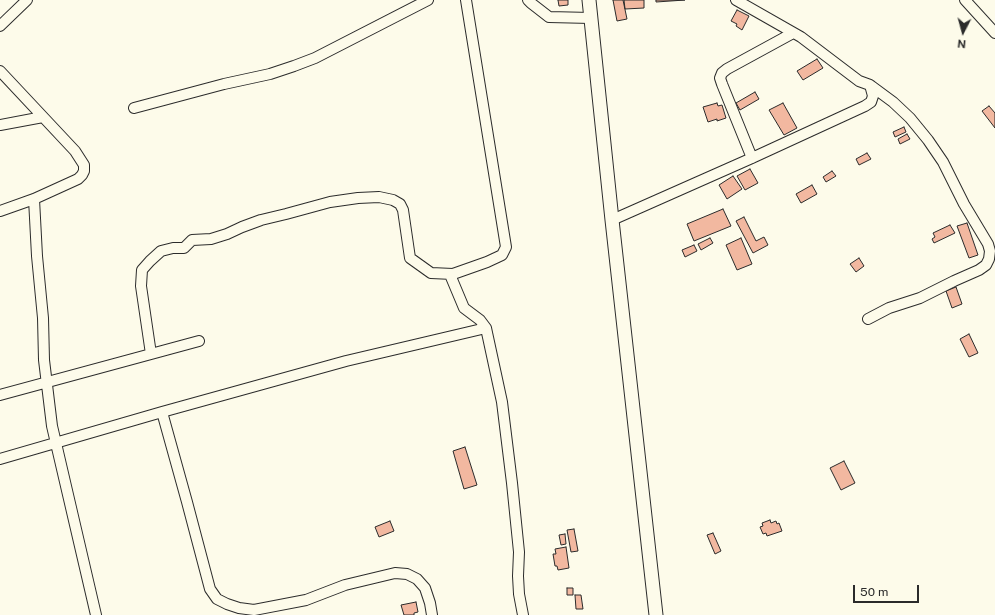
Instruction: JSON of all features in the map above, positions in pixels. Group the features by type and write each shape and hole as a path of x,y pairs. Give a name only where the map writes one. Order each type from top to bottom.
{"main road":[{"path":"588,0 656,615"}],"street":[{"path":"0,26 27,0"},
{"path":"134,108 224,84 270,74 294,66 315,58 428,0"},
{"path":"151,354 141,286 142,270 160,251 173,248 184,248 192,240 211,239 261,220 330,202 358,198 393,200 400,204 402,210 410,258 432,273 453,274 502,255 506,247 466,0"},
{"path":"528,0 549,17 591,18"},
{"path":"736,0 801,37 859,81 870,86 893,102 910,118 928,140 943,162 964,204 988,244 990,251 989,259 986,265 979,270 920,298 890,308 868,319"},
{"path":"965,0 995,33"},
{"path":"752,158 720,78 722,73 727,69 793,33"},
{"path":"0,71 75,151 84,165 84,171 78,179 34,199 0,211"},
{"path":"612,220 865,106 870,102 873,96 870,86"},
{"path":"0,125 43,117"},
{"path":"34,199 37,256 43,318 44,360 52,426 96,615"},
{"path":"453,274 451,278 464,308 480,320 486,328 503,410 519,552 519,594 523,615"},
{"path":"0,459 346,361 486,328"},
{"path":"0,395 199,341"},
{"path":"162,412 210,589 217,599 239,608 254,610 306,600 345,585 395,573 407,574 417,579 424,588 430,603 432,615"}],"building":[{"path":"558,0 568,0 568,5 559,6"},
{"path":"613,0 623,0 627,19 617,21"},
{"path":"624,0 644,0 644,8 625,9"},
{"path":"656,0 685,0 656,2"},
{"path":"737,10 749,16 742,30 736,26 737,24 731,21"},
{"path":"817,59 823,68 803,80 797,71"},
{"path":"755,92 759,99 740,110 736,103"},
{"path":"717,103 718,106 722,105 726,118 708,122 703,107"},
{"path":"783,103 797,128 784,135 769,110"},
{"path":"989,106 995,113 995,128 982,111"},
{"path":"904,127 906,132 895,137 893,132"},
{"path":"907,134 910,139 900,144 898,139"},
{"path":"867,153 871,159 859,165 856,159"},
{"path":"750,169 758,183 745,190 737,176"},
{"path":"832,171 836,176 826,182 823,177"},
{"path":"733,176 742,189 727,199 719,185"},
{"path":"812,185 817,194 801,203 796,194"},
{"path":"723,209 731,226 694,241 687,224"},
{"path":"744,217 756,241 764,237 768,245 753,253 736,221"},
{"path":"967,223 978,255 969,258 957,226"},
{"path":"950,225 955,233 934,243 932,239 935,237 933,233"},
{"path":"710,238 713,243 701,250 698,244"},
{"path":"741,238 752,264 737,270 726,245"},
{"path":"694,245 697,251 685,257 682,250"},
{"path":"859,258 864,266 856,272 850,264"},
{"path":"956,287 962,304 952,308 946,291"},
{"path":"969,334 978,353 969,357 960,339"},
{"path":"465,447 477,485 464,489 453,451"},
{"path":"844,461 855,483 841,490 830,468"},
{"path":"770,520 771,523 776,521 777,524 779,523 782,531 767,536 766,533 763,534 760,527 763,526 762,523"},
{"path":"390,521 394,531 379,537 375,527"},
{"path":"574,529 578,551 571,552 567,530"},
{"path":"713,533 721,551 715,554 707,535"},
{"path":"565,534 566,544 561,545 559,535"},
{"path":"566,547 569,568 558,570 557,566 555,566 553,554 556,554 555,549"},
{"path":"567,588 573,588 573,595 567,595"},
{"path":"575,595 581,595 583,609 576,609"},
{"path":"416,602 418,612 414,613 414,615 404,615 401,605"}]}
